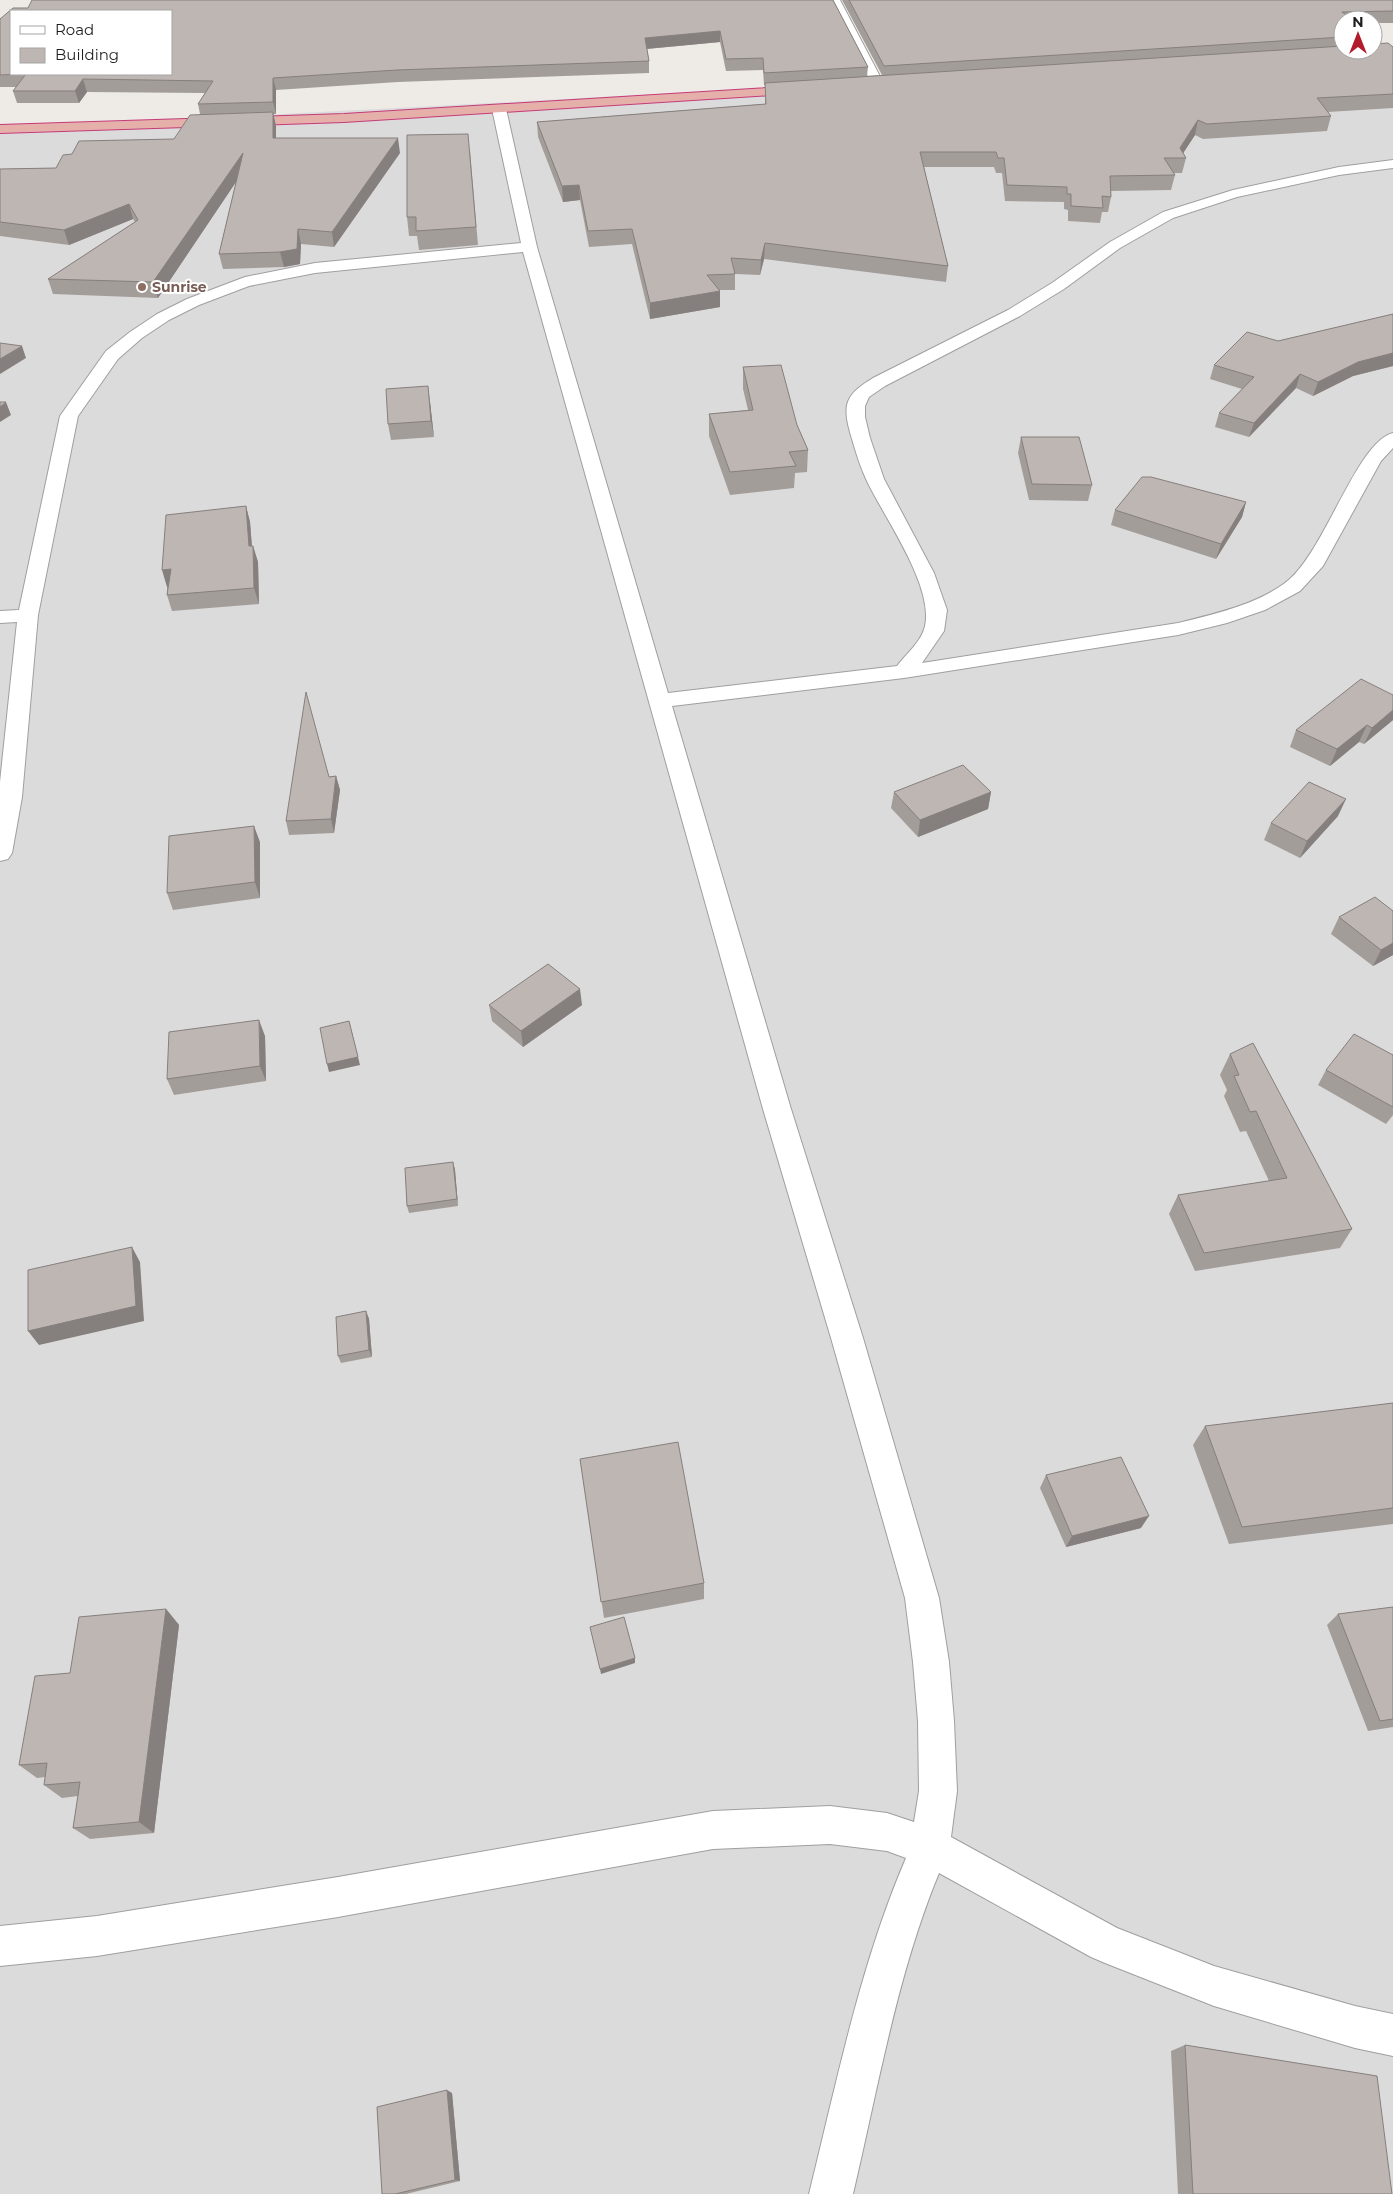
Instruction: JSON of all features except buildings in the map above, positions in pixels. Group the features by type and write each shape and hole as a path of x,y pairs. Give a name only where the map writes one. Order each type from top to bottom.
{"highway":[{"path":"0,130 344,118 810,89"}],"street":[{"path":"834,0 878,84"},
{"path":"499,109 530,247 777,1109 847,1338 922,1598 931,1662 937,1741 938,1791 930,1847 907,1902 880,1992 831,2194"},
{"path":"904,672 932,636 936,625 937,612 925,576 875,478 861,439 855,409 857,401 862,394 879,382 1021,308 1058,286 1115,245 1168,215 1233,194 1339,171 1393,164"},
{"path":"0,853 3,813 28,615 69,416 112,355 136,335 162,318 194,302 244,282 315,268 530,247"},
{"path":"661,701 904,672 1178,629 1220,619 1258,606 1293,587 1316,562 1374,458 1393,438"},
{"path":"0,617 28,615"},
{"path":"0,1946 116,1933 338,1897 713,1830 830,1825 887,1832 930,1847 1105,1943 1214,1986 1354,2027 1393,2035"}],"shaded area":[{"path":"1393,55 1393,2194 0,2194 0,129 1333,58 1333,60 1383,60 1383,56"}],"place":[{"name":"Sunrise","path":"142,287"}]}
